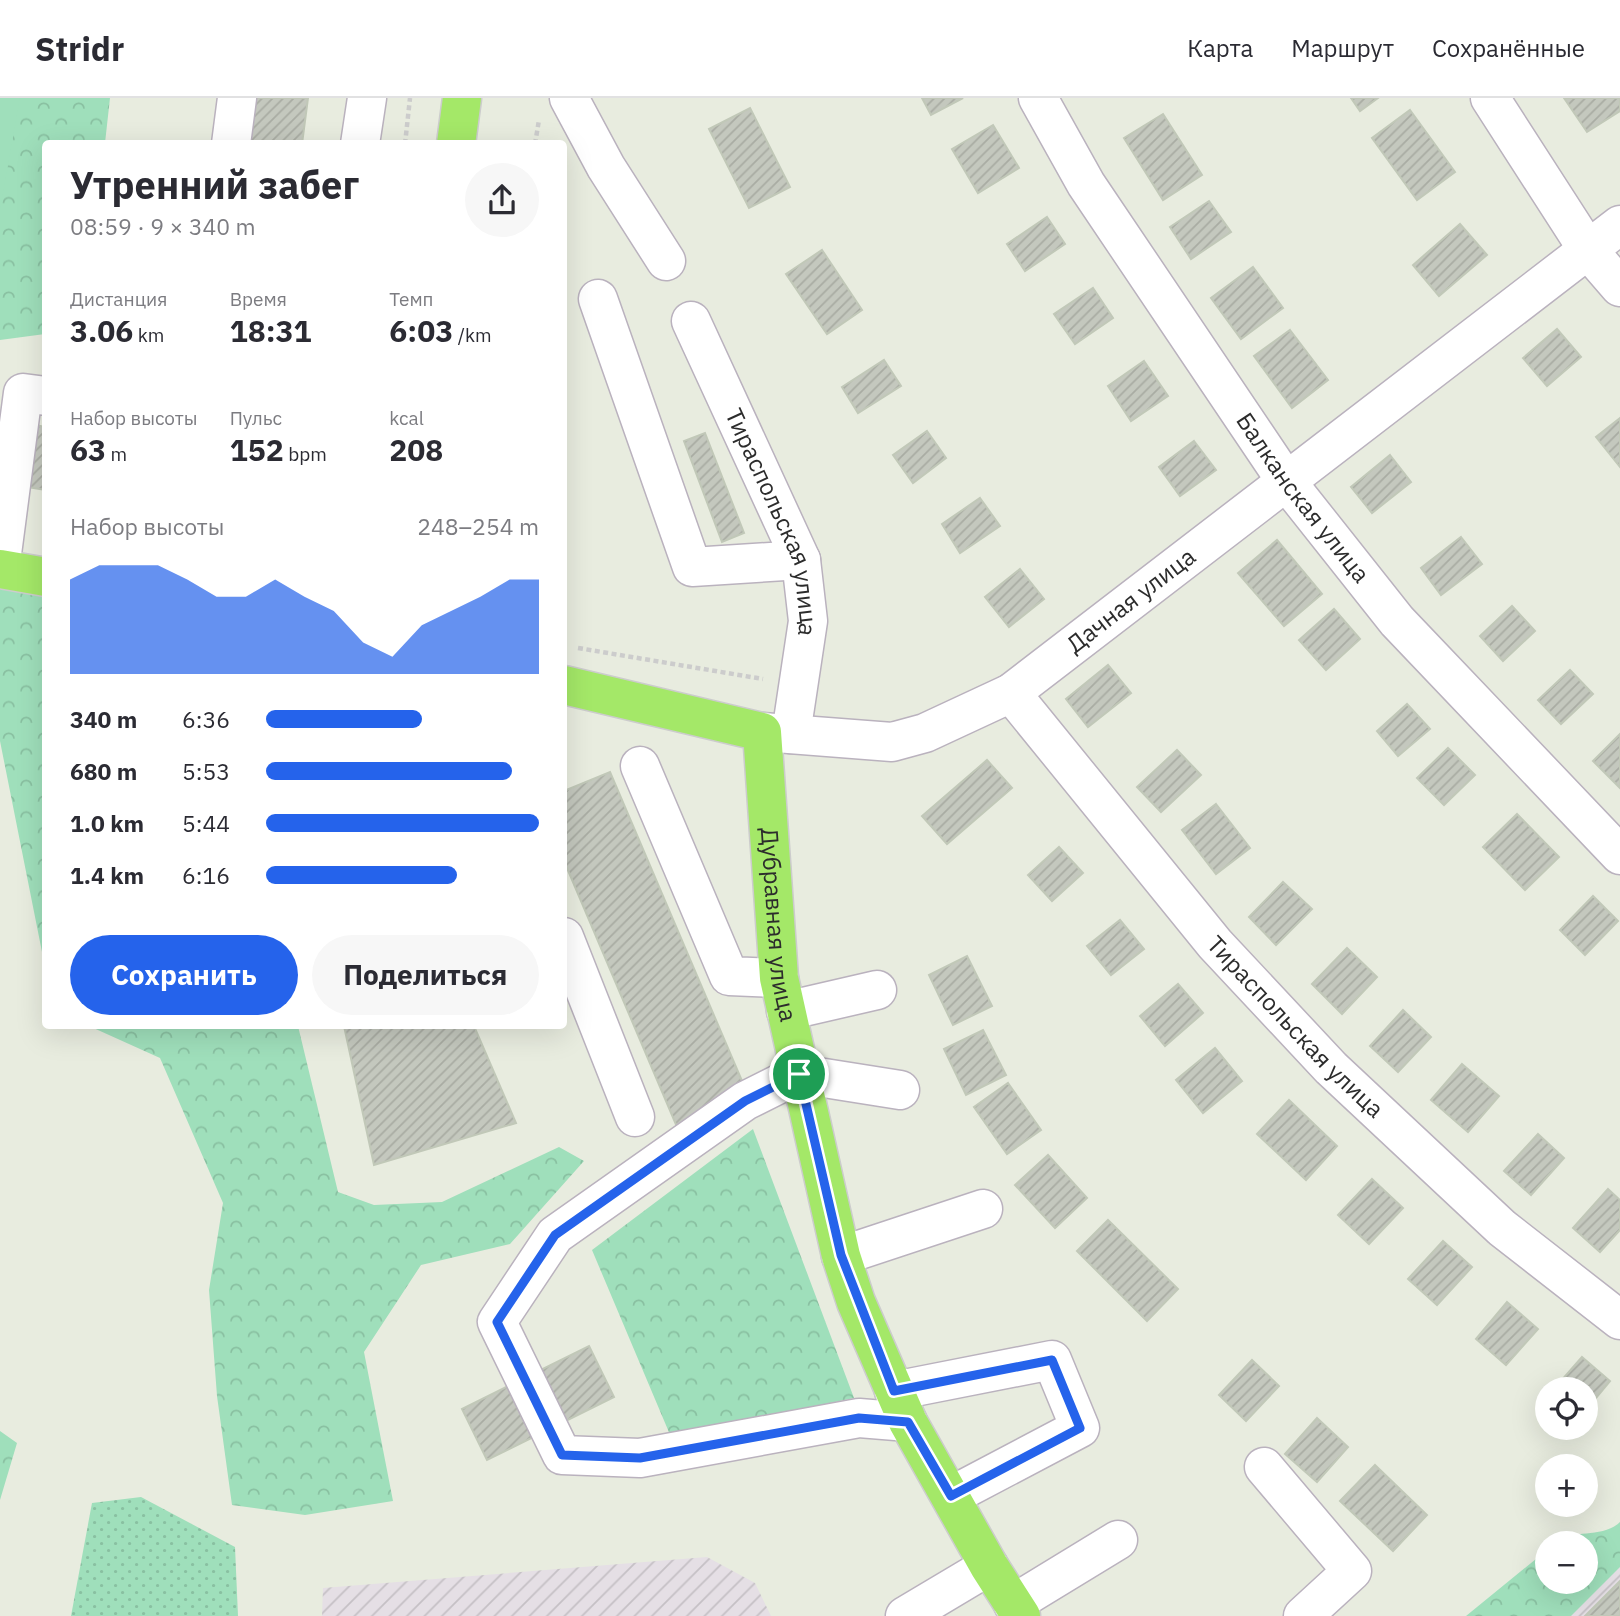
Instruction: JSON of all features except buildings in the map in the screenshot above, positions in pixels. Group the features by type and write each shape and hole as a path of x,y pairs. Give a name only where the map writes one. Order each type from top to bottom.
{"main road":[{"path":"457,140 462,98"},
{"path":"0,569 42,576"},
{"name":"Дачная улица","path":"567,686 776,733"},
{"name":"Дубравная улица","path":"776,733 783,995 841,1255 901,1406 989,1566 1017,1610"}],"street":[{"path":"232,140 237,98"},
{"path":"361,140 367,98"},
{"path":"569,98 606,167 666,261"},
{"name":"Балканская улица","path":"1038,98 1086,184 1286,481 1397,621 1620,855"},
{"path":"1490,98 1588,250 1620,287"},
{"name":"Дачная улица","path":"776,733 892,742 925,733 1011,693 1620,225"},
{"path":"598,299 692,567 802,560"},
{"name":"Тираспольская улица","path":"691,321 802,560 807,621 798,685 776,733"},
{"path":"0,569 23,393 42,395"},
{"name":"Тираспольская улица","path":"1011,693 1215,944 1331,1068 1502,1228 1620,1320"},
{"path":"640,766 729,976 783,995 877,990"},
{"path":"567,945 635,1117"},
{"path":"900,1090 799,1074 745,1101 555,1235 497,1322 562,1455 640,1458 859,1418 1052,1360 1080,1428 951,1496"},
{"path":"841,1255 983,1209"},
{"path":"1264,1467 1352,1571 1303,1616"},
{"path":"1017,1610 1118,1540"},
{"path":"905,1616 989,1566"}],"path":[{"path":"405,140 410,98"},
{"path":"567,647 798,685"}],"shaded area":[{"path":"1620,1541 1620,1616 1545,1616 1572,1594 1598,1594 1598,1568"},
{"path":"707,1557 755,1583 771,1616 322,1616 323,1588"}],"green space":[{"path":"0,98 110,98 105,140 42,140 42,334 0,340"},
{"path":"0,98 20,98 0,211"},
{"path":"0,577 42,588 42,952 0,741"},
{"path":"96,1029 299,1029 338,1192 374,1205 442,1202 559,1147 584,1161 510,1244 421,1265 364,1352 393,1501 305,1515 232,1505 217,1396 209,1290 223,1203 160,1058"},
{"path":"753,1129 854,1398 671,1437 592,1250"},
{"path":"0,1431 17,1443 0,1500"},
{"path":"141,1497 235,1547 238,1616 71,1616 92,1503"},
{"path":"1620,1522 1620,1567 1598,1589 1598,1531"},
{"path":"1535,1560 1535,1594 1593,1594 1571,1616 1466,1616"}],"route":[{"path":"799,1074 841,1255 856,1302 894,1391 1052,1360 1080,1428 951,1496 908,1422 859,1418 640,1458 562,1455 497,1322 555,1235 745,1101 799,1074"}]}
